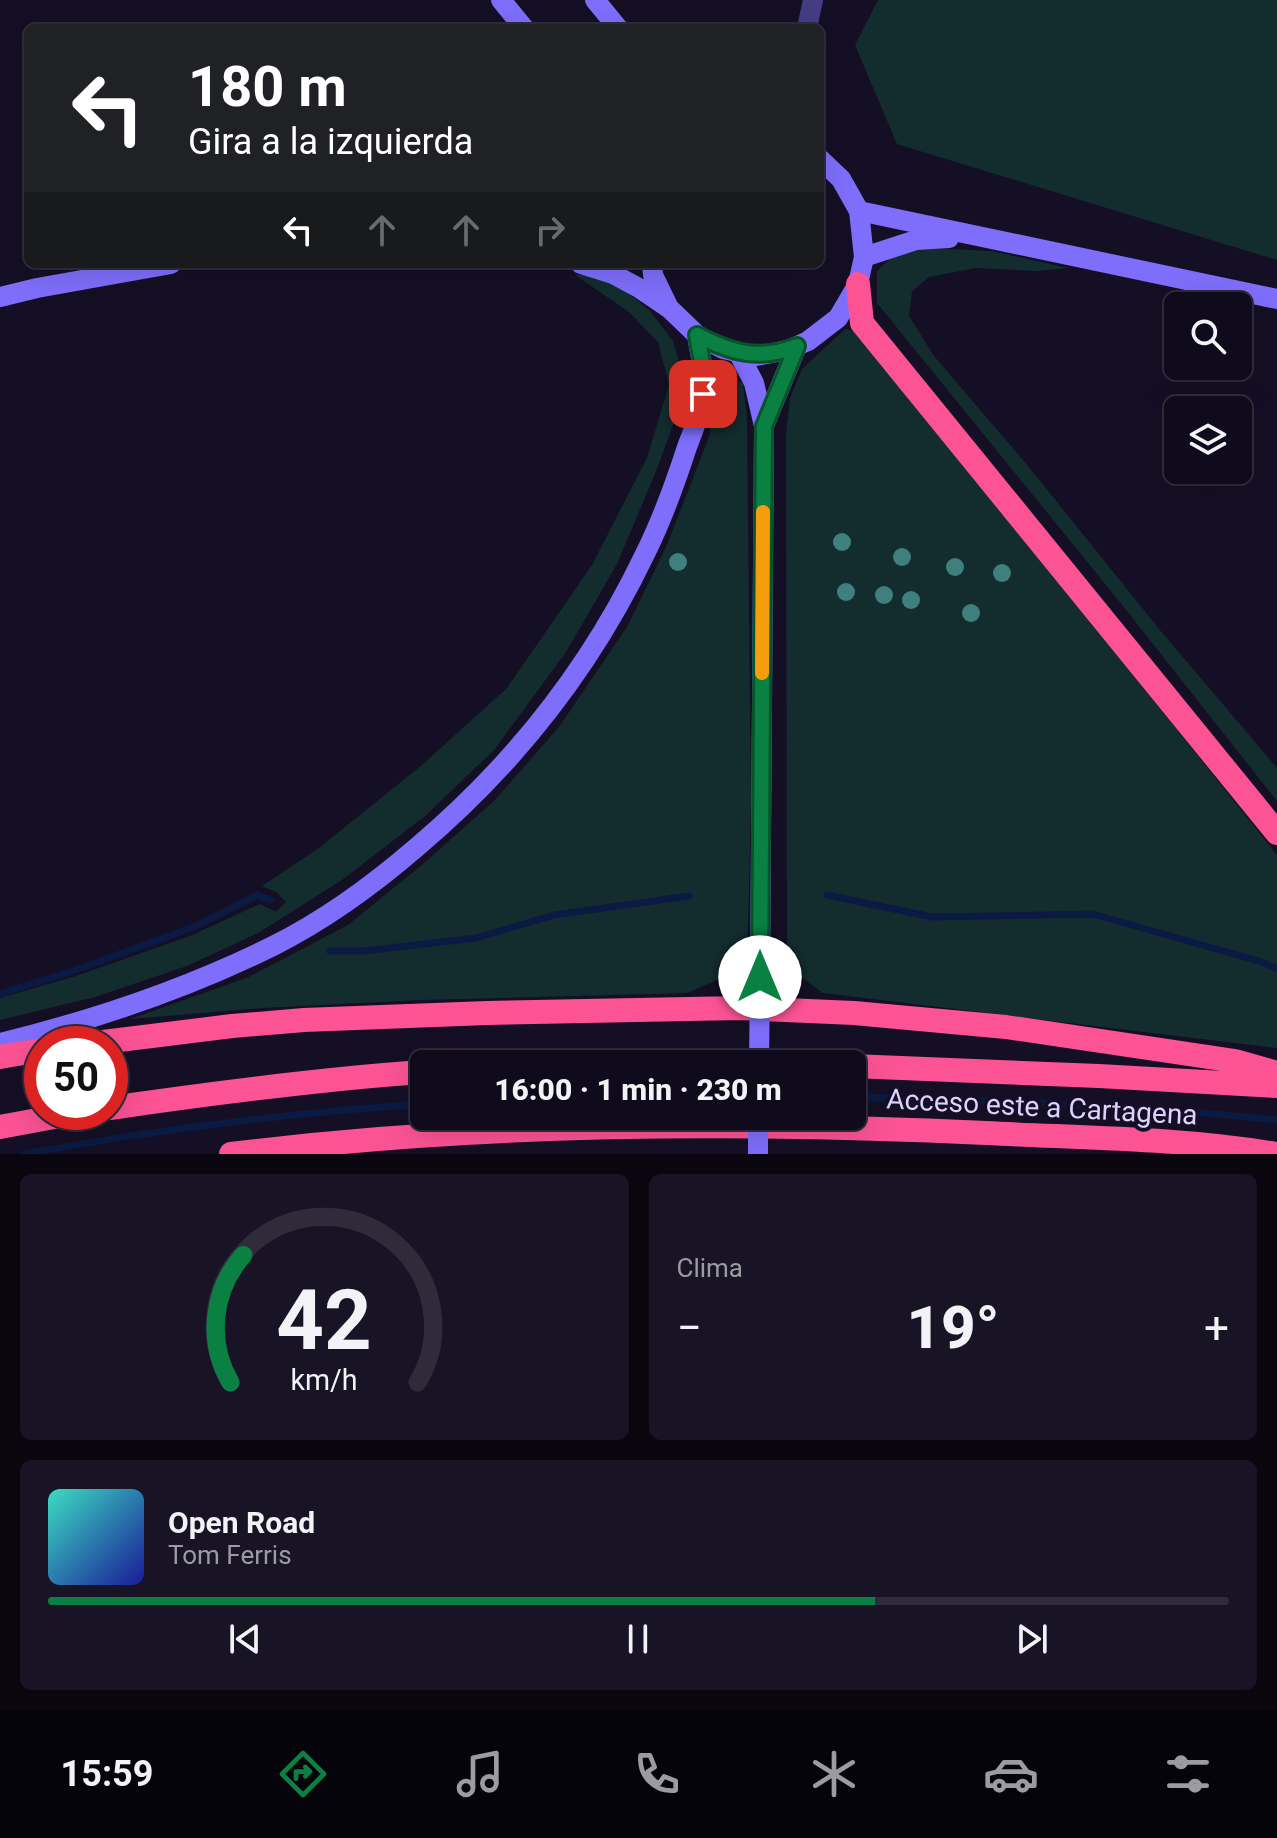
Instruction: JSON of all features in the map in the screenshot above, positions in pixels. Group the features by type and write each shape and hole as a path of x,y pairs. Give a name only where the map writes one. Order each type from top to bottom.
{"highway":[{"path":"858,284 862,323 1277,833"},
{"path":"128,1039 304,1020 740,1008 854,1013 1006,1027 1235,1061 1277,1073"},
{"path":"0,1057 24,1053"},
{"name":"Acceso este a Cartagena","path":"866,1067 1277,1086"},
{"path":"128,1105 225,1091 410,1073"},
{"path":"0,1127 24,1123"},
{"name":"Acceso este a Cartagena","path":"231,1154 379,1138 650,1125 965,1132 1228,1146 1276,1154"}],"main road":[{"path":"501,0 521,24"},
{"path":"595,0 615,24"},
{"path":"594,268 639,288 670,309 697,335 723,349 756,356 788,350 808,341 838,318 858,284 864,257 859,211 841,179 824,163"},
{"path":"859,211 1277,299"},
{"path":"864,257 916,240 978,237"},
{"path":"0,297 149,268"},
{"path":"652,268 670,309"},
{"path":"0,1043 156,997 275,945 334,911 387,873 478,792 562,696 598,642 641,564 677,478 703,394 703,368 697,335"},
{"path":"764,426 797,346"},
{"path":"738,352 754,383 764,426 759,1050"},
{"path":"758,1130 758,1154"}],"street":[{"path":"808,24 813,0"}],"green space":[{"path":"878,0 1277,0 1277,260 897,144 855,45"},
{"path":"929,248 991,251 1068,268 1036,271 976,268 929,277 912,291 909,316 934,356 1277,768 1277,801 877,303 877,271 895,254"},
{"path":"575,275 594,275 621,287 650,311 673,341 683,375 681,403 617,564 566,652 494,750 425,816 342,880 258,933 187,966 95,997 0,1020 0,998 76,976 190,936 260,904 276,912 286,902 276,892 262,886 319,848 422,765 507,688 592,565 647,458 669,385 658,342 629,312"},
{"path":"845,329 859,332 1277,855 1277,1048 823,993 787,967 786,435 790,398 802,369"},
{"path":"710,359 722,365 743,384 747,418 751,803 747,967 687,993 420,1000 130,1019 249,977 348,925 494,801 559,727 627,627 667,545 709,437 715,402"}],"waterway":[{"path":"0,994 196,926 257,895 271,900"},
{"path":"827,895 932,917 1093,914 1262,962 1277,969"},
{"path":"330,951 364,951 476,938 554,915 689,896"},
{"path":"866,1097 1118,1107 1277,1120"},
{"path":"25,1154 224,1123 410,1105"}],"slow traffic":[{"path":"762,673 763,512"}],"route":[{"path":"703,394 703,368 697,335 723,349 756,356 797,346 764,426 760,977"}]}
